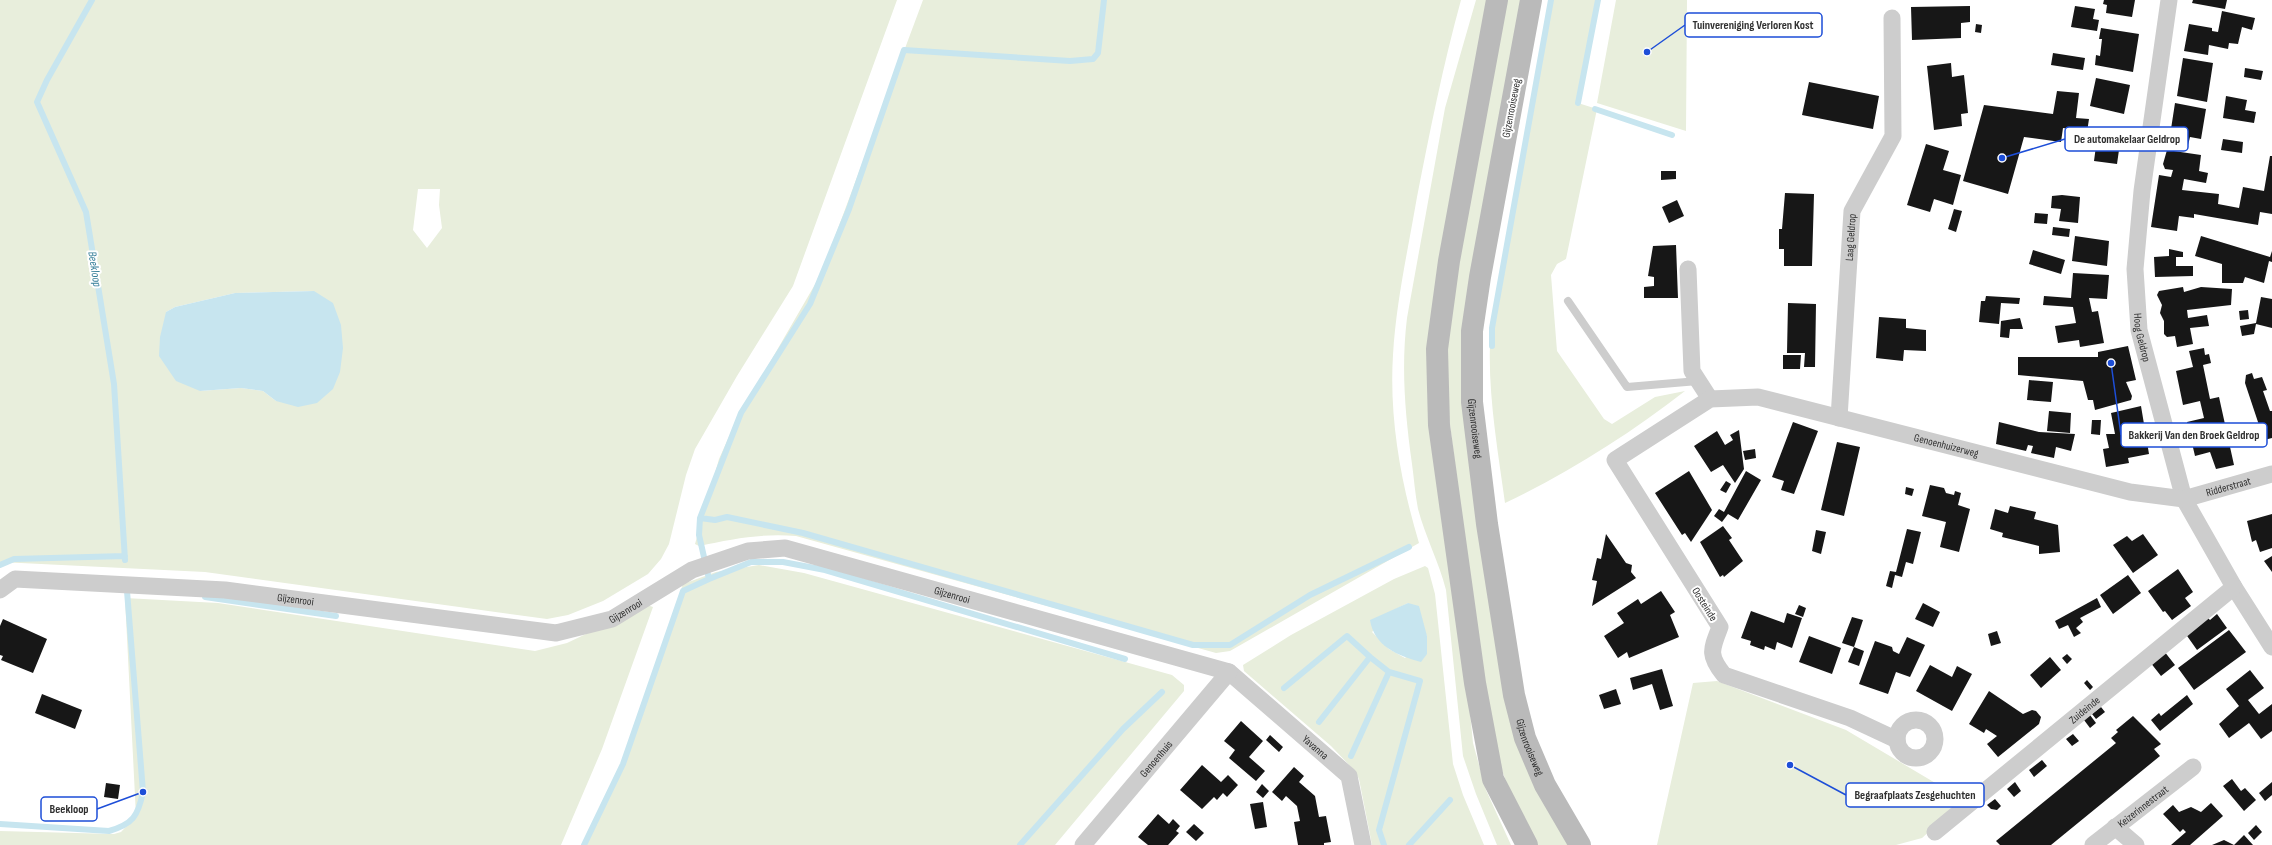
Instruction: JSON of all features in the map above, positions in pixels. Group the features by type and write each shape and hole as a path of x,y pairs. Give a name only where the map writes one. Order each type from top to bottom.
{"main road":[{"path":"1497,0 1449,261 1437,349 1439,425 1475,683 1493,779 1526,845"},
{"name":"Gijzenrooiseweg","path":"1531,0 1478,284 1472,331 1472,402 1487,524 1514,695 1525,738 1545,785 1580,845"}],"street":[{"name":"Hoog Geldrop","path":"2169,0 2142,191 2135,269 2139,330 2184,499 2234,587 2272,648"},
{"name":"Laag Geldrop","path":"1838,418 1852,211 1893,136 1892,18"},
{"path":"1688,269 1692,371 1710,399"},
{"name":"Genoenhuizerweg","path":"1710,399 1758,397 2130,492 2184,499"},
{"name":"Oosteinde","path":"1710,399 1615,460 1720,627 1713,645 1712,661 1724,675 1850,718 1897,740"},
{"name":"Ridderstraat","path":"2184,499 2272,474"},
{"name":"Gijzenrooi","path":"0,590 15,579 225,590 556,633 612,619 692,570 748,552 785,548 1229,672"},
{"name":"Zuideinde","path":"1935,832 2234,587"},
{"name":"Genoenhuis","path":"1083,845 1229,672"},
{"name":"Yavanna","path":"1229,672 1349,776 1363,845"},
{"name":"Keizerinnestraat","path":"2093,845 2193,767"},
{"path":"2115,827 2136,845"}],"lane":[{"path":"1568,301 1627,387 1698,381"}],"green space":[{"path":"0,0 897,0 793,286 737,376 695,449 686,475 669,544 661,559 648,574 603,601 568,615 547,619 205,572 0,562","holes":["418,189 440,189 439,205 442,228 427,248 413,230","314,291 276,401 263,391 241,388 200,391 166,312 175,307 235,293"]},
{"path":"923,0 1461,0 1443,73 1417,197 1397,315 1393,355 1393,403 1398,450 1407,497 1419,543 1230,651 1216,653 796,536 771,535 735,539 699,546 695,544 719,459 736,421 821,274"},
{"path":"1476,0 1491,0 1432,324 1473,743 1486,790 1511,845 1497,845 1476,794 1463,756 1446,590 1418,509 1407,427 1404,373 1407,318 1445,108"},
{"path":"1503,0 1525,0 1467,321 1500,665 1573,845 1537,845 1515,806 1499,762 1480,667 1442,360"},
{"path":"1549,0 1598,0 1578,103 1597,109 1566,259 1557,264 1551,275 1557,351 1604,419 1612,424 1655,397 1685,391 1643,422 1598,452 1552,479 1505,503 1491,392 1491,325"},
{"path":"1616,0 1687,0 1686,131 1597,103"},
{"path":"759,565 804,573 1172,675 1184,685 1184,691 1055,845 586,845 622,763 683,584 716,572"},
{"path":"1425,566 1428,568 1435,594 1453,764 1463,795 1484,845 1372,845 1359,779 1354,770 1331,746 1244,671 1243,665 1291,635 1394,579","holes":["1408,603 1427,636 1405,658 1389,649 1372,632 1394,610"]},
{"path":"125,598 218,603 535,651 567,643 647,605 653,607 602,749 561,845 0,845 0,831 114,834 121,832 136,816"},
{"path":"1717,681 1846,730 1964,800 1922,838 1896,845 1657,845 1693,683"}],"water":[{"path":"314,291 333,303 341,325 343,348 340,372 333,389 317,403 298,407 276,401 263,391 241,388 200,391 176,381 159,356 160,337 166,312 175,307 235,293"},
{"path":"1408,603 1419,606 1427,636 1427,654 1421,662 1404,657 1388,648 1376,637 1370,620"}],"building":[{"path":"2104,0 2135,0 2132,17 2106,13 2107,5 2103,4"},
{"path":"2193,0 2227,0 2225,9 2192,3"},
{"path":"1970,6 1970,22 1961,23 1961,38 1912,40 1911,7"},
{"path":"2075,6 2095,9 2093,19 2099,20 2097,31 2071,27"},
{"path":"2222,11 2255,18 2252,30 2242,27 2238,44 2229,43 2228,49 2209,45 2208,55 2184,51 2189,24 2212,28 2212,31 2218,32"},
{"path":"1976,24 1982,25 1981,33 1975,32"},
{"path":"2101,28 2139,34 2133,72 2095,65 2096,55 2100,56 2102,39 2099,39"},
{"path":"2053,53 2085,58 2083,70 2051,65"},
{"path":"2183,58 2213,63 2207,102 2177,96"},
{"path":"1951,63 1952,77 1964,75 1968,113 1961,114 1962,126 1934,130 1927,66"},
{"path":"2245,68 2263,71 2261,80 2244,77"},
{"path":"2096,78 2130,85 2124,114 2090,106"},
{"path":"1809,82 1879,96 1873,129 1802,115"},
{"path":"2057,91 2079,93 2076,118 2089,119 2087,132 2063,128 2061,142 2024,137 2008,194 1963,181 1984,105 2053,114"},
{"path":"2226,96 2247,100 2245,110 2256,112 2254,123 2223,118"},
{"path":"2175,103 2206,109 2201,139 2190,137 2188,145 2169,142"},
{"path":"2090,132 2121,136 2117,164 2094,161 2096,146 2089,145"},
{"path":"2223,139 2243,142 2242,153 2221,150"},
{"path":"1926,144 1949,151 1943,170 1961,175 1953,205 1934,199 1930,212 1907,205"},
{"path":"2167,150 2201,155 2199,171 2208,173 2206,183 2184,179 2182,190 2219,194 2218,204 2239,208 2243,187 2264,191 2270,156 2272,156 2272,214 2260,212 2258,225 2194,214 2194,218 2179,216 2177,231 2151,227 2159,175 2171,177 2173,170 2165,169 2163,164"},
{"path":"1661,171 1676,171 1676,179 1661,180"},
{"path":"1785,193 1814,194 1812,266 1784,266 1784,249 1779,249 1779,229 1782,229"},
{"path":"2062,195 2080,197 2078,223 2059,221 2061,209 2051,208 2052,196"},
{"path":"1677,200 1684,216 1669,223 1662,207"},
{"path":"1954,209 1962,211 1956,232 1948,229"},
{"path":"2035,213 2048,214 2047,224 2034,223"},
{"path":"2053,227 2070,229 2069,237 2052,235"},
{"path":"2075,236 2109,241 2107,266 2072,261"},
{"path":"2201,236 2270,257 2272,251 2272,262 2269,261 2264,283 2245,277 2243,283 2222,283 2222,264 2195,256"},
{"path":"1676,245 1678,298 1644,298 1644,287 1654,286 1654,277 1648,276 1653,246"},
{"path":"2169,249 2183,252 2183,257 2176,257 2176,266 2193,266 2193,276 2155,277 2154,257 2169,256"},
{"path":"2033,250 2065,260 2061,274 2029,264"},
{"path":"2073,273 2109,275 2107,299 2089,298 2092,312 2098,311 2104,343 2080,347 2079,340 2058,343 2055,326 2076,323 2073,307 2043,305 2044,296 2071,298"},
{"path":"2183,287 2184,292 2201,287 2232,289 2231,305 2187,310 2188,318 2207,315 2209,326 2190,328 2193,344 2177,347 2175,336 2167,337 2164,334 2164,321 2160,313 2162,305 2157,295 2159,291"},
{"path":"1986,296 2020,298 2019,304 2001,303 1999,324 1979,322 1981,301 1985,301"},
{"path":"2261,297 2272,299 2272,328 2256,324 2254,334 2242,336 2240,326 2256,323"},
{"path":"1788,303 1816,304 1815,367 1804,367 1805,353 1787,353"},
{"path":"2248,310 2249,319 2240,320 2239,311"},
{"path":"1879,317 1906,319 1906,328 1926,330 1926,351 1904,350 1903,361 1876,358"},
{"path":"2020,318 2023,329 2010,329 2009,338 2000,337 2001,321"},
{"path":"2128,346 2136,380 2126,382 2132,396 2131,400 2095,410 2093,400 2088,400 2083,381 2018,375 2018,357 2098,357 2098,352"},
{"path":"2204,348 2205,355 2209,354 2211,363 2203,365 2210,399 2219,397 2234,465 2216,469 2210,452 2195,456 2187,422 2204,418 2200,401 2183,405 2176,371 2193,367 2189,351"},
{"path":"1783,355 1801,355 1800,369 1783,369"},
{"path":"2252,373 2254,379 2262,377 2267,390 2263,391 2270,411 2272,411 2272,438 2264,440 2245,383 2246,375"},
{"path":"2029,380 2053,382 2051,402 2027,400"},
{"path":"2141,406 2149,454 2128,458 2129,463 2106,467 2103,449 2109,448 2106,434 2115,434 2111,413"},
{"path":"2049,411 2071,413 2070,433 2047,431"},
{"path":"2092,420 2101,420 2100,435 2091,434"},
{"path":"1793,422 1818,431 1794,494 1781,490 1784,481 1772,477"},
{"path":"1999,422 2039,432 2075,434 2071,451 2056,447 2054,458 2031,453 2033,446 2028,445 2026,451 1996,444"},
{"path":"1739,430 1744,469 1735,483 1723,465 1711,472 1694,446 1717,431 1725,445 1733,440 1730,435"},
{"path":"1837,442 1860,447 1844,516 1821,510"},
{"path":"1755,449 1756,458 1745,460 1743,451"},
{"path":"1689,471 1712,510 1691,542 1685,533 1682,535 1655,493"},
{"path":"1746,471 1761,480 1738,520 1728,514 1722,522 1714,516 1719,509 1724,512"},
{"path":"1726,481 1731,484 1726,493 1720,490"},
{"path":"1930,485 1944,488 1946,493 1954,495 1955,491 1961,493 1958,505 1970,509 1959,552 1940,547 1946,522 1922,516"},
{"path":"1906,487 1914,489 1912,496 1905,494"},
{"path":"2010,506 2036,512 2034,519 2058,525 2060,552 2039,554 2039,546 2002,537 2003,533 1990,529 1995,509 2008,513"},
{"path":"2272,514 2272,548 2260,552 2256,540 2252,542 2247,521"},
{"path":"1723,526 1732,538 1729,540 1743,561 1724,577 1723,575 1720,577 1700,542"},
{"path":"1907,529 1921,532 1913,564 1906,562 1902,577 1895,575 1892,588 1886,586 1890,571 1896,572"},
{"path":"1816,530 1826,532 1821,554 1812,551"},
{"path":"1606,534 1626,563 1632,565 1631,572 1636,578 1592,606 1597,581 1592,580 1597,558 1601,559"},
{"path":"2143,534 2158,555 2133,573 2113,545 2127,536 2132,541"},
{"path":"2272,556 2272,572 2264,561"},
{"path":"2178,569 2193,592 2185,598 2191,606 2172,620 2165,611 2163,612 2148,591"},
{"path":"2128,575 2141,593 2113,614 2100,595"},
{"path":"1661,591 1675,612 1670,615 1679,637 1629,658 1627,652 1618,658 1604,636 1624,623 1617,613 1638,599 1641,604"},
{"path":"2097,598 2101,607 2080,618 2083,622 2076,628 2081,633 2074,637 2068,625 2059,629 2055,621"},
{"path":"1923,603 1940,612 1933,627 1915,619"},
{"path":"1799,605 1806,608 1803,617 1795,614"},
{"path":"1751,611 1784,623 1787,613 1802,618 1792,648 1777,642 1775,650 1765,646 1764,650 1750,645 1751,641 1741,638"},
{"path":"2217,614 2227,628 2197,650 2185,633 2207,617 2210,620"},
{"path":"1852,617 1863,620 1854,647 1842,643"},
{"path":"3,619 47,639 33,673 1,660 3,656 0,655 0,626"},
{"path":"2229,630 2246,652 2194,690 2178,668"},
{"path":"1997,631 2001,643 1991,646 1988,634"},
{"path":"1809,636 1841,648 1832,674 1799,662"},
{"path":"1907,637 1925,645 1910,677 1896,672 1888,694 1859,684 1875,641 1892,647 1893,651 1899,654"},
{"path":"1854,647 1864,651 1859,666 1848,662"},
{"path":"2164,651 2175,665 2161,676 2150,662"},
{"path":"2067,654 2072,659 2067,664 2062,658"},
{"path":"2050,657 2061,670 2041,688 2030,675"},
{"path":"1930,665 1952,677 1957,666 1972,674 1952,711 1916,691"},
{"path":"1662,669 1673,706 1660,710 1652,684 1633,690 1630,678"},
{"path":"2250,670 2264,688 2248,700 2259,714 2272,704 2272,731 2261,739 2249,723 2229,738 2219,724 2239,706 2226,689"},
{"path":"2087,680 2093,687 2090,690 2084,683"},
{"path":"1616,689 1621,704 1604,709 1599,695"},
{"path":"1989,691 2023,714 2032,710 2036,711 2041,717 2039,724 1998,757 1987,744 1997,736 1986,729 1984,733 1969,724"},
{"path":"42,694 82,710 75,729 35,713"},
{"path":"2187,695 2193,704 2160,731 2151,720 2159,713 2161,716"},
{"path":"2101,707 2105,712 2096,719 2092,714"},
{"path":"2090,715 2096,723 2090,728 2084,720"},
{"path":"2133,716 2161,744 2154,749 2160,756 2051,845 2000,845 1996,841 2116,743 2111,738 2118,732 2116,730"},
{"path":"1241,721 1263,741 1249,757 1265,771 1256,781 1229,758 1235,750 1224,741"},
{"path":"2073,734 2079,741 2072,746 2066,739"},
{"path":"1270,735 1283,747 1279,752 1266,740"},
{"path":"2042,760 2047,766 2034,777 2029,770"},
{"path":"1202,765 1221,782 1228,775 1238,785 1227,797 1223,793 1217,800 1214,797 1202,809 1180,790"},
{"path":"1294,767 1304,776 1299,782 1315,796 1319,817 1326,816 1331,842 1324,843 1324,845 1298,845 1294,822 1300,821 1297,806 1286,796 1282,801 1272,792"},
{"path":"2232,779 2241,791 2245,788 2256,800 2244,811 2223,786"},
{"path":"2015,782 2021,791 2014,797 2007,789"},
{"path":"2272,782 2272,795 2265,801 2259,793"},
{"path":"106,783 120,785 118,799 104,797"},
{"path":"1262,784 1269,791 1263,798 1256,792"},
{"path":"1995,799 2001,806 1997,810 1991,809 1987,805"},
{"path":"1263,802 1267,827 1255,829 1250,804"},
{"path":"2211,803 2223,816 2190,845 2171,845 2186,832 2183,829 2180,832 2163,814 2173,805 2179,812 2191,807 2201,812"},
{"path":"1158,814 1169,824 1173,819 1180,826 1176,831 1179,833 1168,845 1148,845 1138,837"},
{"path":"1194,824 1204,833 1196,841 1186,832"},
{"path":"2256,825 2262,832 2254,840 2248,833"},
{"path":"2244,835 2253,845 2234,845"},
{"path":"2224,840 2234,845 2212,845"}],"waterway":[{"name":"Beekloop","path":"92,0 47,80 37,102 86,212 114,384 125,560"},
{"path":"1104,0 1098,53 1093,59 1070,61 904,50 849,209 810,304 741,413 700,518 699,535 709,579 751,562 783,562 825,570 1125,659"},
{"path":"1492,346 1492,328 1551,0"},
{"path":"1578,103 1598,0"},
{"path":"1595,109 1672,135"},
{"path":"700,518 715,520 727,517 803,533 1193,645 1230,645 1310,595 1409,547"},
{"path":"0,565 14,559 125,556"},
{"path":"584,845 623,764 683,591 709,579"},
{"name":"Beekloop","path":"0,824 109,831 129,822 136,813 143,792 127,591"},
{"path":"205,597 336,616"},
{"path":"1284,688 1347,636 1370,657"},
{"path":"1319,722 1370,657 1389,672"},
{"path":"1351,756 1389,672 1420,681 1379,830 1384,845"},
{"path":"1020,845 1123,729 1162,692"},
{"path":"1409,845 1450,800"}],"place":[{"name":"Tuinvereniging Verloren Kost","path":"1647,52"},
{"name":"De automakelaar Geldrop","path":"2002,158"},
{"name":"Bakkerij Van den Broek Geldrop","path":"2111,363"},
{"name":"Begraafplaats Zesgehuchten","path":"1790,765"},
{"name":"Beekloop","path":"143,792"}]}
